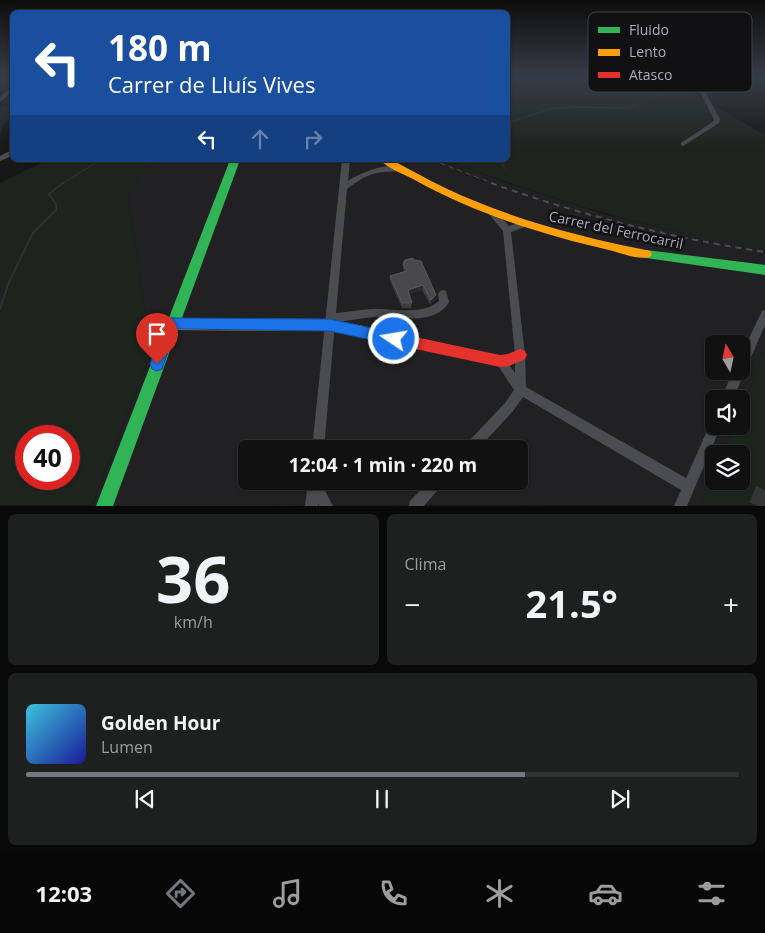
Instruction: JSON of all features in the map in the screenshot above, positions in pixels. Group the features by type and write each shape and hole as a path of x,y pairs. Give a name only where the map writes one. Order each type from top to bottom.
{"street":[{"path":"683,144 717,122 709,102"},
{"path":"104,506 234,162"},
{"path":"319,440 346,162"},
{"name":"Carrer del Ferrocarril","path":"389,162 435,188 492,213 525,224 599,245 683,260 765,270"},
{"path":"345,187 351,181 369,172 401,168"},
{"path":"478,440 509,407 521,390 520,355 507,230 492,213"},
{"path":"507,230 525,224"},
{"path":"172,324 331,321 376,313 426,313 439,309 444,302 444,294"},
{"path":"750,347 765,314"},
{"path":"331,321 500,361 509,360 520,355"},
{"path":"500,361 521,390 688,487"},
{"path":"680,506 711,435"},
{"path":"310,506 313,490"},
{"path":"318,490 327,506"},
{"path":"415,506 430,490"}],"shaded area":[{"path":"510,102 707,102 765,135 765,247 642,223 525,188 452,162 510,162"},
{"path":"10,104 10,119 5,122 0,135 0,107"},
{"path":"44,162 149,162 128,197 151,352 92,505 0,505 0,183"},
{"path":"149,162 451,162 507,183 604,214 666,229 765,247 765,352 749,390 705,390 705,435 730,435 727,445 705,445 705,490 708,490 701,505 92,506 151,352 128,197"},
{"path":"765,352 765,505 701,505 708,490 750,490 750,445 727,445 730,435 750,435 749,390"}],"building":[{"path":"413,258 414,260 421,261 436,295 431,300 423,285 408,290 412,303 402,303 390,276 407,271 403,264 405,260"}],"waterway":[{"path":"510,122 550,109 569,107 628,108 640,102"},
{"path":"62,184 97,162"},
{"path":"501,162 506,169"},
{"path":"0,309 9,282 33,233 56,210 56,204 49,194 63,183"}],"tunnel":[{"path":"758,506 765,490"}],"railway":[{"path":"437,162 495,184"},
{"path":"491,183 524,195 626,224 695,240 765,252"}],"traffic: fast":[{"path":"104,506 234,162"},
{"path":"646,254 765,270"}],"traffic: slow":[{"path":"389,162 456,197 510,219 578,239 646,254"},
{"path":"172,324 330,325 373,334"}],"traffic: jam":[{"path":"373,334 500,361 509,360 520,355"}],"route":[{"path":"157,364 172,324 330,325 394,339"}]}
